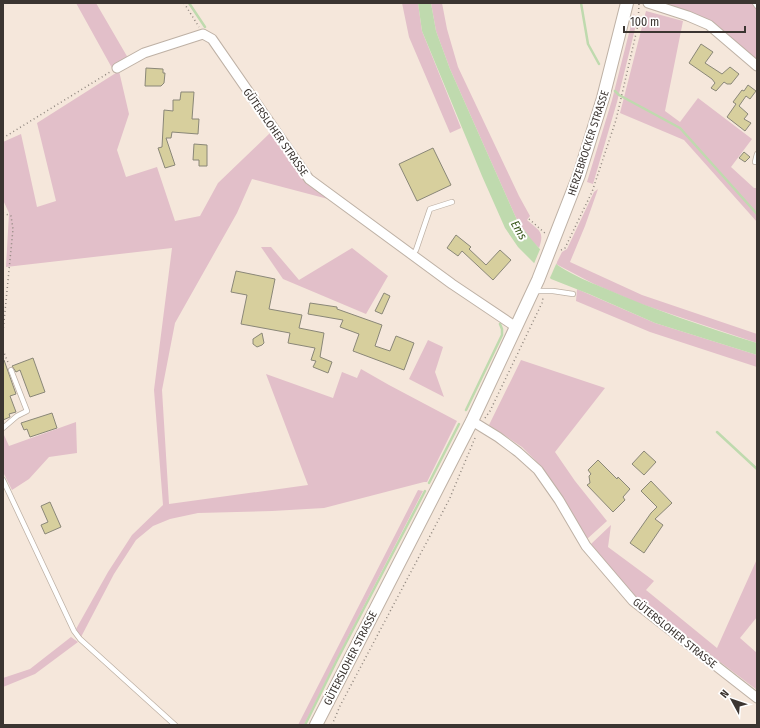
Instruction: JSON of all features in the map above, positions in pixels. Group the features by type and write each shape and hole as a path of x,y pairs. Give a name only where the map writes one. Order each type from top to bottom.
{"main road":[{"name":"HERZEBROCKER STRASSE","path":"538,280 555,247 561,222 579,175 603,98 627,3"},
{"name":"GÜTERSLOHER STRASSE","path":"316,725 476,424 516,327 538,292 538,280"}],"street":[{"path":"648,3 688,16 709,25 757,66"},
{"path":"117,68 144,53 203,34"},
{"name":"GÜTERSLOHER STRASSE","path":"203,34 212,39 309,179 452,284 516,327"},
{"name":"GÜTERSLOHER STRASSE","path":"476,424 518,452 538,470 559,500 586,546 633,601 755,694"}],"lane":[{"path":"757,154 755,162 757,162"},
{"path":"413,254 416,250 430,209 452,202"},
{"path":"538,292 573,294"},
{"path":"3,428 17,416 27,412 11,370"},
{"path":"3,480 74,631 80,639 175,725"}],"path":[{"path":"184,3 203,34"},
{"path":"529,219 555,247 565,248 592,192 616,120 638,25 639,3"},
{"path":"3,138 117,68"},
{"path":"3,212 11,216 13,229 3,332"},
{"path":"332,725 449,500 476,424 490,411 542,303 538,292"},
{"path":"3,350 11,370"}],"shaded area":[{"path":"76,3 96,3 128,58 112,68"},
{"path":"402,3 418,3 422,31 461,128 450,133 409,37"},
{"path":"431,3 442,3 447,29 458,67 519,196 530,216 527,220 540,232 541,242 539,248 528,237 517,220 450,69 436,31"},
{"path":"664,3 757,3 757,62 690,12"},
{"path":"646,11 683,21 665,111 680,122 698,98 752,139 731,167 754,188 757,188 757,222 684,140 620,113"},
{"path":"634,13 636,25 617,102 593,184 587,182 612,100"},
{"path":"119,71 129,114 117,150 126,177 157,167 175,221 200,216 218,183 270,133 307,183 328,199 252,179 237,213 175,323 162,390 169,504 308,485 266,374 333,398 342,372 357,378 361,369 457,421 427,482 324,508 198,513 170,519 153,526 136,540 114,574 81,637 76,629 108,572 132,535 163,505 154,390 172,248 6,267 9,213 3,200 3,142 21,134 37,207 56,201 37,123"},
{"path":"598,189 570,262 642,295 757,334 757,343 638,303 594,284 556,264 562,252 567,249 594,192"},
{"path":"261,247 271,247 299,280 352,248 388,276 366,314 283,279"},
{"path":"577,289 655,323 757,355 757,367 650,332 576,301"},
{"path":"428,340 443,347 435,372 444,397 409,379"},
{"path":"521,360 605,388 555,452 575,481 607,521 587,539 542,467 522,447 489,425"},
{"path":"76,422 77,453 49,457 29,479 12,490 3,472 3,436 4,435 9,446"},
{"path":"418,490 423,491 304,725 298,725"},
{"path":"611,525 608,547 654,581 646,590 717,648 757,559 757,617 740,638 757,653 757,690 637,599 591,544"},
{"path":"71,637 78,642 35,674 3,687 3,678 30,669"}],"water":[{"name":"Ems","path":"418,3 431,3 436,31 450,69 517,220 539,248 572,274 592,283 661,311 757,343 757,355 655,323 551,279 518,247 505,228 422,31"}],"pier":[{"path":"541,247 557,262 549,280 533,266"}],"building":[{"path":"701,44 713,52 705,63 722,74 730,67 739,74 731,84 724,82 716,91 711,88 715,83 712,79 689,63"},
{"path":"146,68 163,69 163,73 165,73 164,83 161,86 145,86"},
{"path":"748,85 756,91 750,99 746,96 739,106 748,114 744,119 751,123 745,131 727,117 736,104 733,102"},
{"path":"181,92 194,92 192,119 199,119 198,134 172,132 171,138 166,138 175,165 165,168 158,148 162,147 164,110 173,111 173,100 180,100"},
{"path":"194,144 207,145 207,166 199,166 199,160 193,160"},
{"path":"433,148 451,185 417,201 399,164"},
{"path":"744,152 750,157 745,162 739,158"},
{"path":"456,235 471,247 469,249 486,265 500,250 511,260 493,280 462,251 458,256 447,248"},
{"path":"236,271 275,279 269,309 302,315 299,328 324,333 320,357 332,362 328,373 313,367 316,361 311,360 315,348 288,343 290,333 241,324 247,295 231,292"},
{"path":"384,293 390,296 382,314 375,311"},
{"path":"310,303 337,307 337,309 382,325 375,346 390,351 396,336 414,343 404,370 353,351 359,334 340,327 343,320 308,314"},
{"path":"262,333 264,343 257,347 253,344 253,339"},
{"path":"33,358 45,392 30,397 20,370 16,372 12,366"},
{"path":"4,360 16,394 10,396 16,412 9,414 10,417 3,420 3,361"},
{"path":"52,413 57,428 30,437 27,429 24,430 21,423"},
{"path":"644,451 656,462 644,475 632,464"},
{"path":"598,460 617,479 618,477 630,489 623,497 625,500 613,512 587,485 590,483 589,476 591,474 588,470"},
{"path":"651,481 672,503 655,519 663,525 644,553 630,543 651,513 657,507 641,491"},
{"path":"50,502 61,527 45,534 41,525 48,522 41,506"}],"waterway":[{"path":"189,3 205,27"},
{"path":"581,3 588,44 599,64"},
{"path":"615,91 619,95 680,128 757,214"},
{"path":"466,410 502,335 500,324"},
{"path":"429,483 459,424"},
{"path":"717,432 757,469"},
{"path":"305,725 425,491"}]}
